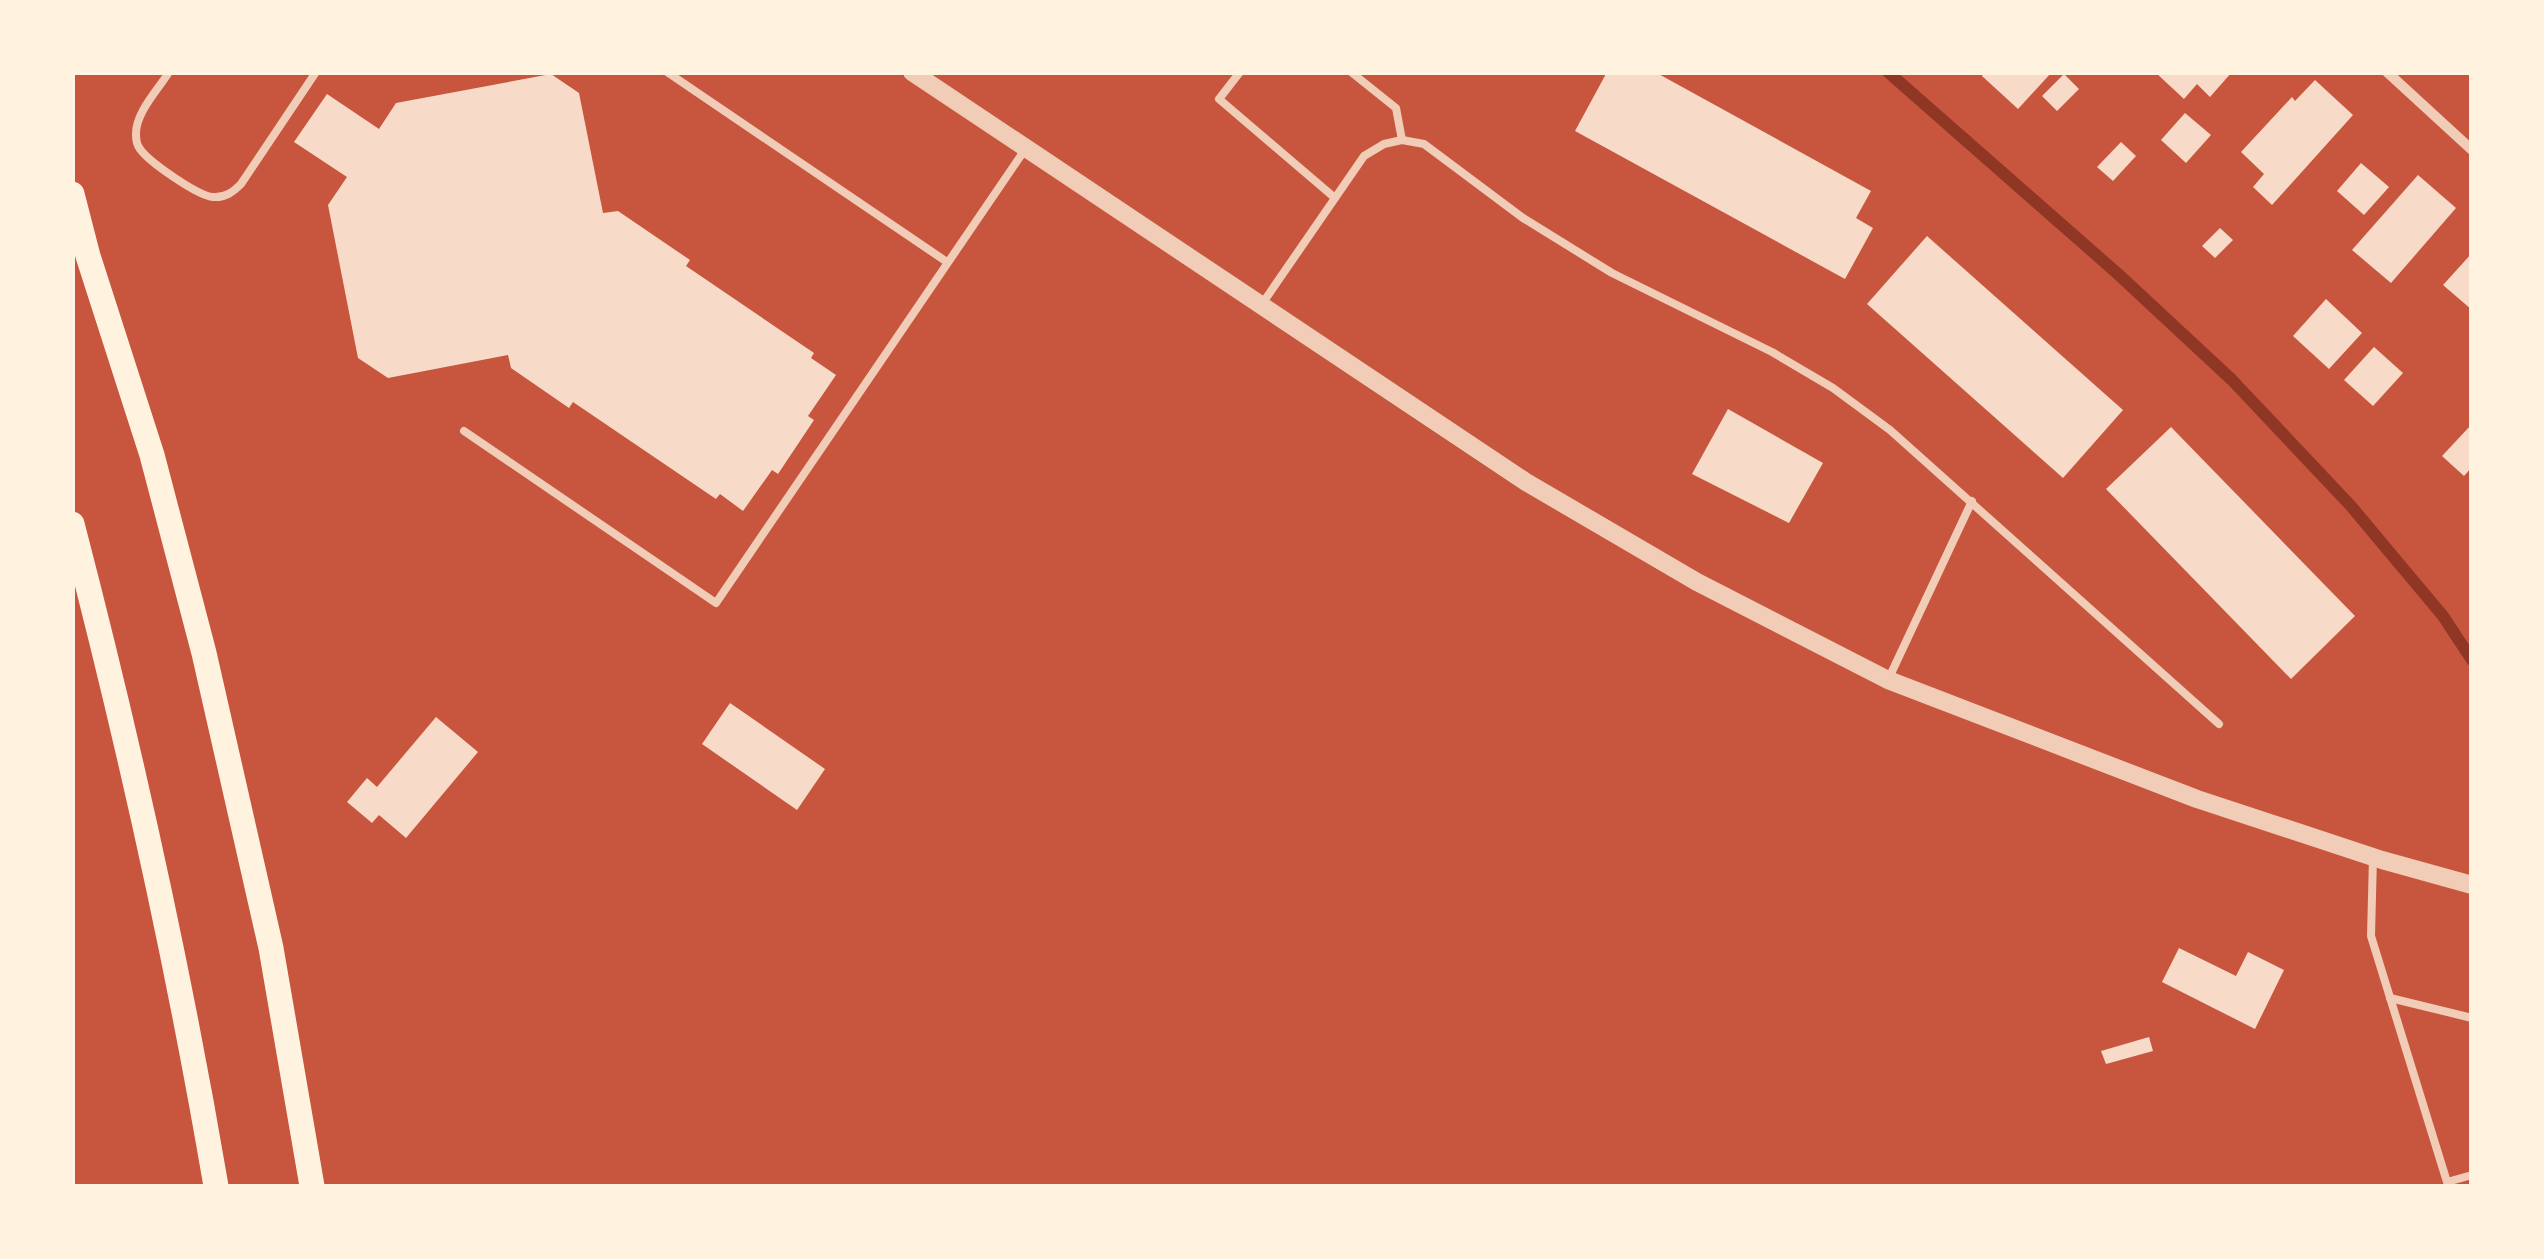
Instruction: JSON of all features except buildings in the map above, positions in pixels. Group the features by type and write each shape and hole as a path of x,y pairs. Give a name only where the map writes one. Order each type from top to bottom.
{"main road":[{"path":"72,194 152,455 204,653 271,948 312,1186"},
{"path":"72,524 119,703 176,960 216,1186"}],"street":[{"path":"912,72 1526,482 1697,582 1888,680 2197,799 2372,857 2472,885"},
{"path":"2387,72 2472,150"}],"lane":[{"path":"170,72 140,116 135,131 138,146 148,158 199,193 214,198 229,194 241,184 316,72"},
{"path":"667,72 948,262"},
{"path":"1240,72 1219,100 1335,198"},
{"path":"1351,72 1396,108 1402,140"},
{"path":"1262,304 1364,156 1384,144 1402,140 1424,144 1523,218 1612,273 1772,352 1833,388 1890,430 1972,501 2219,724"},
{"path":"464,431 716,603 1026,148"},
{"path":"1888,680 1972,501"},
{"path":"2372,857 2371,936 2446,1182 2472,1175"},
{"path":"2390,998 2472,1018"}],"waterway":[{"path":"1888,72 2232,380 2350,505 2443,616 2472,660"}]}
